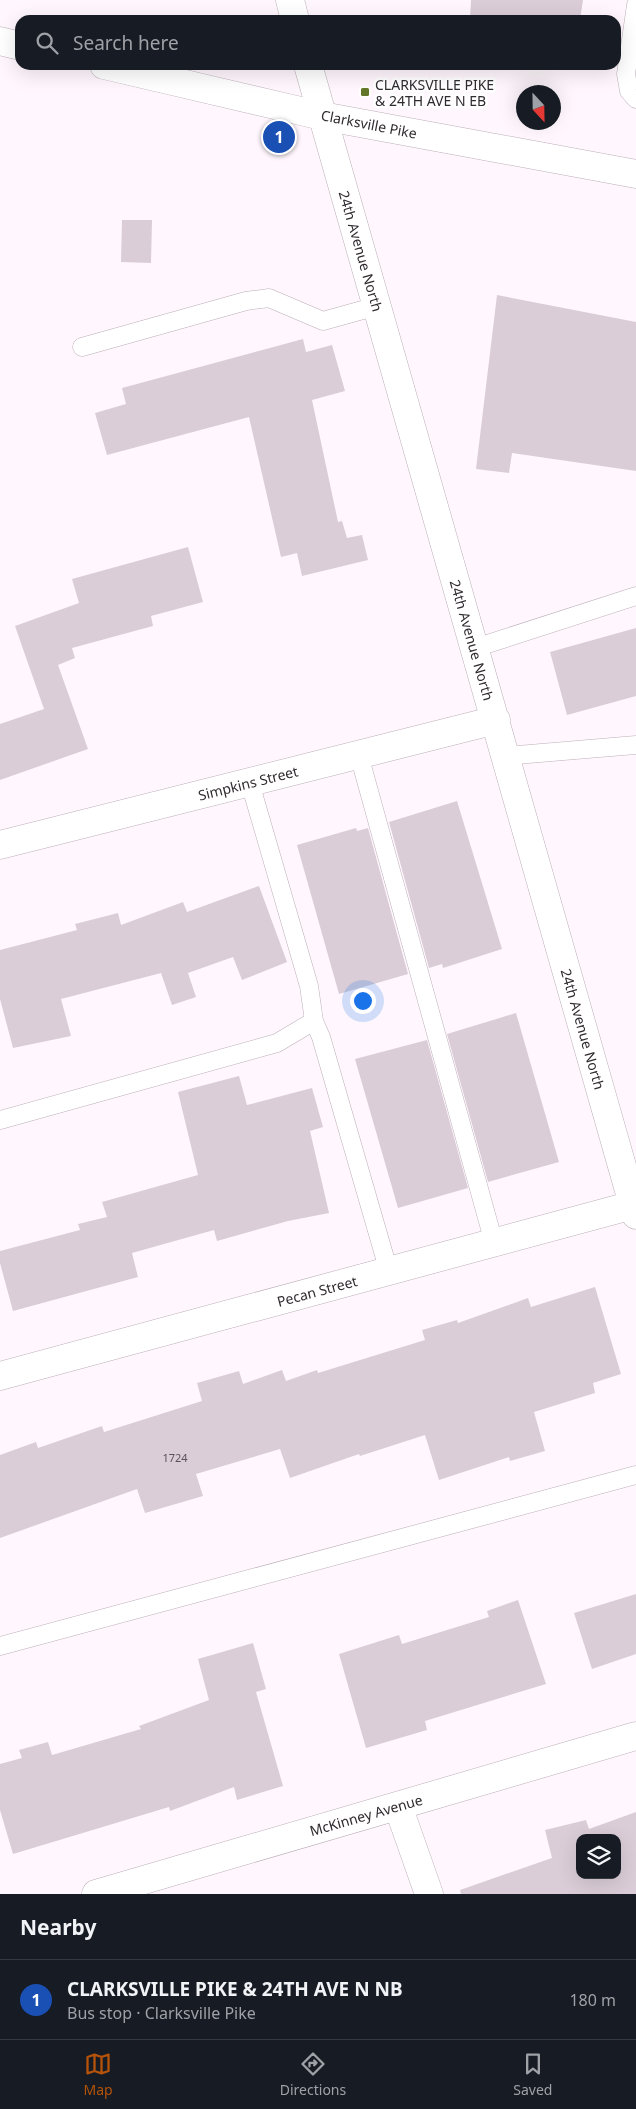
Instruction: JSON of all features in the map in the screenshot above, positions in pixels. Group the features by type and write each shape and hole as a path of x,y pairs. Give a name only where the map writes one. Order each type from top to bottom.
{"street":[{"path":"290,0 294,15"},
{"path":"0,41 15,45"},
{"name":"Clarksville Pike","path":"125,70 322,116 636,174"},
{"name":"24th Avenue North","path":"309,70 496,720 504,756 633,1199"},
{"name":"Simpkins Street","path":"0,845 496,720"},
{"name":"Pecan Street","path":"0,1376 494,1243 633,1199"},
{"name":"McKinney Avenue","path":"96,1894 636,1736"},
{"path":"398,1806 429,1894"}],"lane":[{"path":"636,5 626,74 629,91 636,98"},
{"path":"82,347 246,301 269,298 323,322 377,306"},
{"path":"475,648 636,596"},
{"path":"504,756 636,745"},
{"path":"359,755 494,1243"},
{"path":"250,783 309,986 314,1021 321,1037 389,1272"},
{"path":"0,1120 277,1043 314,1021"},
{"path":"0,1646 636,1475"}],"building":[{"path":"471,0 583,0 581,15 470,15"},
{"path":"122,220 152,220 151,263 121,262"},
{"path":"497,295 636,322 636,471 512,453 509,473 476,469"},
{"path":"303,339 306,352 332,345 345,391 312,400 338,522 342,521 347,538 362,535 368,560 302,576 297,553 281,557 249,417 107,455 95,413 126,404 122,388"},
{"path":"188,547 203,602 151,616 153,626 72,648 75,658 58,665 88,749 0,780 0,724 44,709 15,626 79,603 72,579"},
{"path":"636,628 636,696 567,715 550,652"},
{"path":"457,801 502,949 443,968 442,964 429,968 389,822"},
{"path":"356,828 357,831 368,828 408,974 339,994 297,845"},
{"path":"259,886 287,962 242,980 233,957 188,973 196,997 172,1005 161,973 61,999 71,1036 13,1048 0,999 0,950 77,930 75,924 118,913 121,925 183,902 187,912"},
{"path":"516,1013 559,1162 488,1182 447,1034"},
{"path":"427,1040 468,1188 398,1208 355,1059"},
{"path":"239,1076 247,1105 312,1088 323,1127 310,1131 329,1213 288,1221 217,1241 214,1230 132,1253 138,1277 13,1311 0,1263 0,1251 80,1230 78,1224 107,1217 102,1202 198,1175 178,1092"},
{"path":"595,1287 621,1374 593,1383 595,1393 534,1412 545,1451 510,1461 509,1457 439,1480 425,1435 360,1456 359,1454 290,1478 280,1449 196,1474 203,1496 145,1513 137,1489 0,1538 0,1455 36,1442 38,1448 102,1426 104,1432 202,1401 197,1383 239,1371 243,1384 282,1370 286,1381 317,1370 318,1373 425,1340 422,1330 457,1320 458,1323 528,1298 531,1307"},
{"path":"636,1594 636,1654 592,1669 574,1613"},
{"path":"518,1600 546,1684 425,1721 427,1730 366,1748 339,1654 399,1635 402,1644 489,1617 487,1611"},
{"path":"253,1643 266,1689 256,1692 283,1786 237,1800 234,1787 170,1811 169,1807 13,1854 0,1810 0,1764 22,1758 19,1750 48,1742 52,1755 141,1729 139,1726 209,1700 198,1659"},
{"path":"636,1812 636,1894 461,1894 460,1890 552,1858 545,1830 586,1820 589,1829"}],"place":[{"name":"CLARKSVILLE PIKE & 24TH AVE N EB","path":"365,92"},
{"name":"CLARKSVILLE PIKE & 24TH AVE N NB","path":"279,137"}]}
